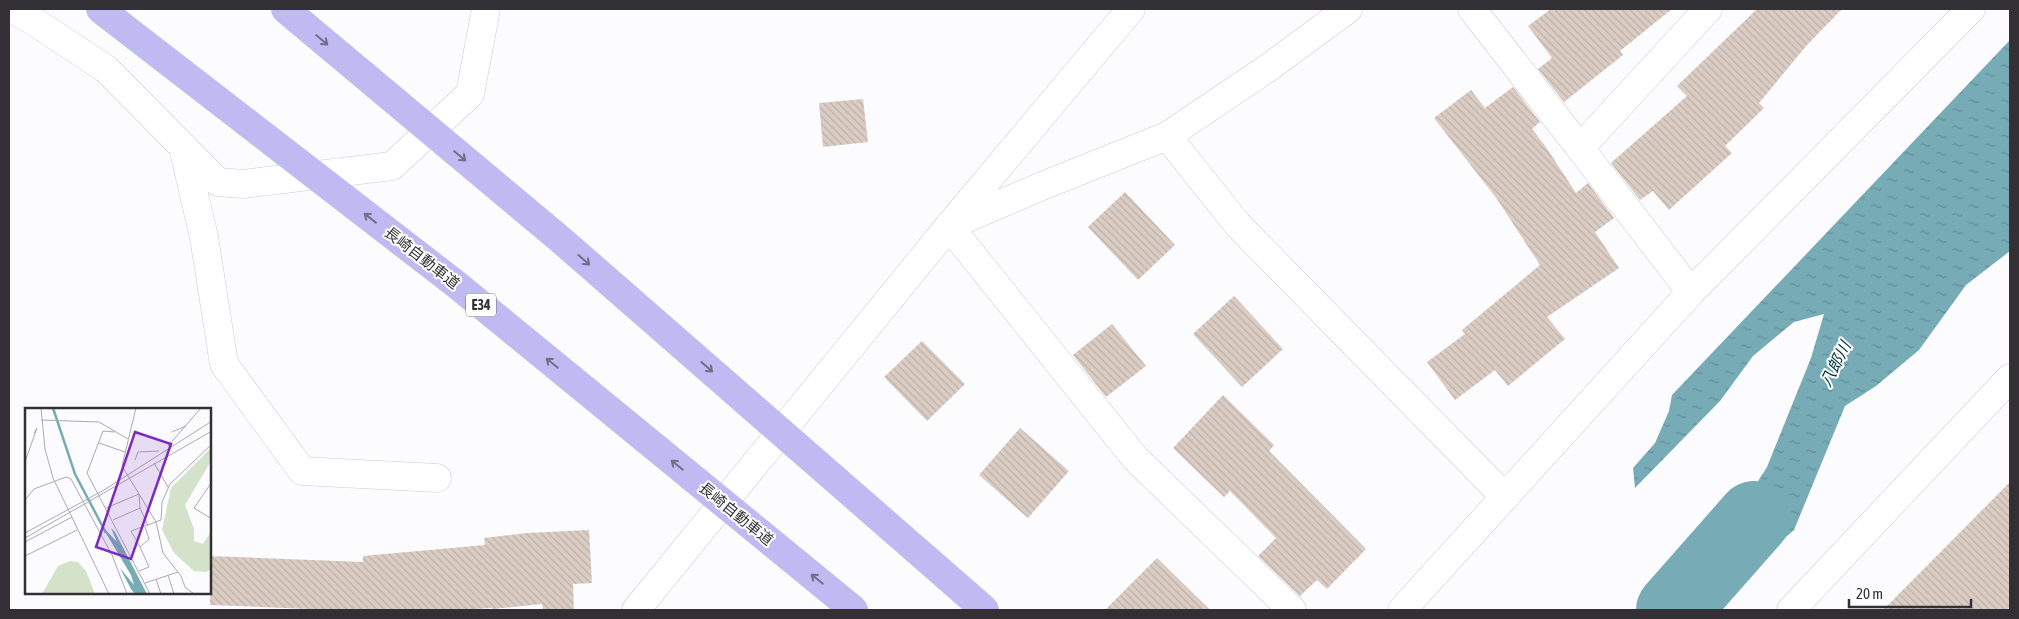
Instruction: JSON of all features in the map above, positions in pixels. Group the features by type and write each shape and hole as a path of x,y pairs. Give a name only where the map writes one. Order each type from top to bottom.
{"highway":[{"name":"長崎自動車道","path":"100,9 457,285 854,610"},
{"path":"285,9 561,240 985,610"}],"street":[{"path":"12,9 106,69 218,182 243,184 392,166 470,94 486,9"},
{"path":"636,610 949,226 1131,9"},
{"path":"949,226 1167,136 1268,68 1348,9"},
{"path":"1472,9 1691,292"},
{"path":"1580,148 1708,9"},
{"path":"1402,610 1691,292 1971,9"},
{"path":"1167,136 1238,225 1506,497"},
{"path":"183,148 204,237 224,364 302,471 438,478"},
{"path":"949,226 1136,458 1292,610"},
{"path":"1791,610 2010,378"}],"water":[{"path":"2010,40 2010,251 1966,285 1919,350 1876,386 1845,406 1794,530 1701,610 1676,610 1767,467 1811,358 1824,314 1794,322 1753,356 1720,401 1635,488 1633,468 1655,443 1669,411 1672,395"}],"building":[{"path":"1551,9 1672,9 1620,51 1623,55 1564,102 1538,69 1552,58 1528,26"},
{"path":"1757,9 1842,9 1807,45 1759,103 1764,108 1725,146 1732,153 1669,210 1653,191 1640,200 1611,163 1687,96 1677,86"},
{"path":"1513,87 1540,122 1532,129 1576,193 1588,183 1614,218 1595,232 1619,268 1547,317 1565,339 1508,386 1495,370 1455,400 1427,362 1465,334 1462,330 1540,265 1497,199 1434,118 1471,90 1485,108"},
{"path":"863,99 868,142 823,147 819,103"},
{"path":"1125,192 1175,245 1138,280 1088,227"},
{"path":"1234,296 1283,349 1242,387 1193,334"},
{"path":"1112,324 1146,366 1106,397 1073,355"},
{"path":"922,341 965,384 927,421 884,377"},
{"path":"1223,395 1274,445 1269,451 1366,549 1327,589 1317,580 1300,596 1258,556 1276,538 1230,491 1224,497 1173,448"},
{"path":"1020,428 1069,471 1028,518 979,475"},
{"path":"2010,482 2010,610 1883,610"},
{"path":"589,530 592,583 573,584 574,610 543,610 542,604 457,610 335,610 210,605 211,556 363,562 363,556 485,545 484,538 527,533"},
{"path":"1157,558 1210,610 1105,610"}],"waterway":[{"name":"八郎川","path":"1673,610 1754,518"}]}
